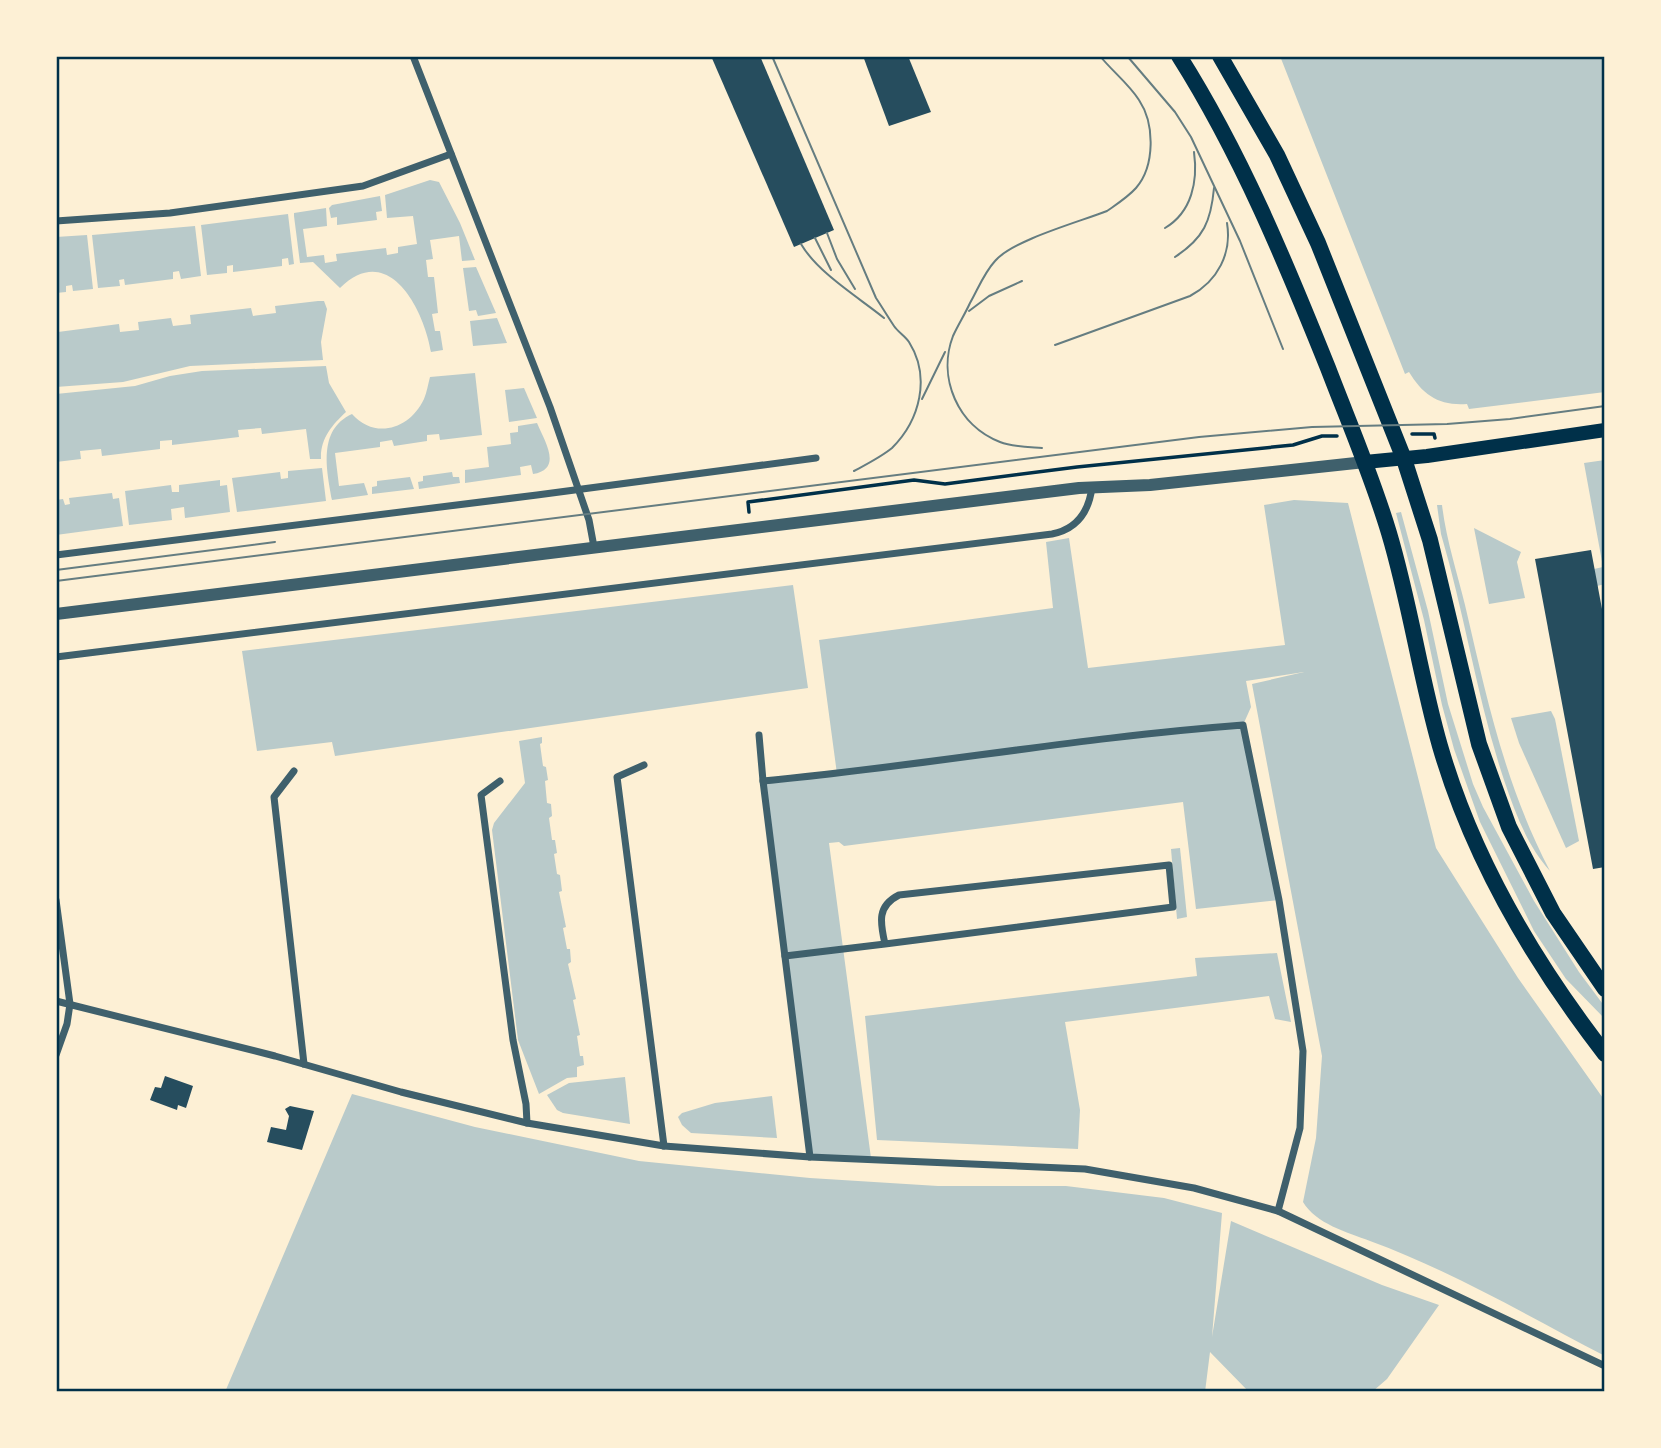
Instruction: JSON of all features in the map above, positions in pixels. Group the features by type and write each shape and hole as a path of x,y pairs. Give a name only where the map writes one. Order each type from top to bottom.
{"main road":[{"path":"1179,56 1223,131 1251,187 1285,263 1365,462 1401,575 1440,747 1471,833 1500,895 1537,959 1573,1013 1605,1054"},
{"path":"1220,56 1277,155 1312,230 1404,459 1430,540 1468,703 1493,787 1524,860 1553,913 1605,989"},
{"path":"1365,462 1404,459 1605,430"}],"street":[{"path":"413,56 529,352 589,520 594,547"},
{"path":"56,221 170,213 363,186 451,154"},
{"path":"56,555 816,458"},
{"path":"56,614 1092,487 1150,485 1365,462"},
{"path":"56,657 1052,534 1070,527 1084,514 1090,502 1092,487"},
{"path":"763,781 1169,731 1243,725 1279,901 1303,1051 1300,1128 1278,1211"},
{"path":"760,735 763,781 810,1157"},
{"path":"644,765 617,777 664,1146"},
{"path":"294,771 274,797 304,1064"},
{"path":"500,782 481,795 513,1040 526,1104 527,1123"},
{"path":"785,956 885,944 1173,907 1169,865 899,895 888,900 881,915 885,944"},
{"path":"56,900 70,1004 56,1055"},
{"path":"56,1001 304,1064 401,1093 527,1123 664,1146 810,1157 1084,1168 1194,1188 1278,1211 1605,1366"}],"path":[{"path":"1394,434 1434,434"},
{"path":"748,502 914,480 945,484 1077,467 1293,445 1322,436 1355,436"}],"shaded area":[{"path":"1280,56 1605,56 1605,392 1469,409 1467,404 1440,401 1426,393 1409,372 1405,374"},
{"path":"430,180 439,182 475,260 462,261 459,236 430,240 433,259 426,260 428,277 434,277 438,313 432,314 435,331 440,331 443,350 431,352 421,318 412,301 401,286 388,276 374,272 358,275 340,288 313,262 300,263 294,216 294,213 326,208 327,226 303,229 307,257 324,255 325,263 337,261 336,254 386,248 387,255 398,253 398,247 417,244 413,216 387,218 385,195"},
{"path":"380,196 382,211 376,212 377,220 337,225 337,217 331,218 329,208 332,205"},
{"path":"288,214 294,264 289,265 288,258 282,259 282,266 233,272 233,265 227,266 227,273 207,275 201,225"},
{"path":"195,226 201,276 181,279 179,271 173,272 173,279 125,285 124,279 119,280 120,286 98,288 92,235"},
{"path":"87,235 93,289 73,291 72,285 66,286 66,292 56,293 56,237"},
{"path":"476,267 496,313 478,316 476,310 469,311 463,268"},
{"path":"324,301 327,309 321,342 323,360 190,366 123,382 56,387 58,332 119,324 120,332 139,330 138,322 171,318 173,326 191,324 190,315 251,308 253,316 276,313 275,306"},
{"path":"497,318 507,343 473,346 470,321"},
{"path":"326,366 329,383 346,412 328,433 321,459 310,459 306,429 262,434 261,428 238,430 239,437 172,445 172,440 160,441 160,449 102,456 101,449 80,451 81,459 56,462 56,394 135,386 170,376 202,371"},
{"path":"475,373 482,435 440,440 439,434 427,435 427,441 394,446 392,440 380,442 380,447 335,453 339,486 364,483 368,495 332,500 327,452 333,430 341,421 352,414 371,427 391,428 410,418 418,409 430,377"},
{"path":"524,388 537,418 509,422 505,390"},
{"path":"537,423 549,454 547,467 533,474 531,465 520,467 521,475 465,483 465,470 489,467 487,447 511,444 510,433 518,432 518,426"},
{"path":"1605,460 1605,584 1597,586 1594,569 1603,567 1584,463"},
{"path":"322,468 326,501 237,512 232,478 280,472 281,479 288,478 288,471"},
{"path":"452,472 453,477 459,477 460,483 419,489 418,482 423,481 423,476"},
{"path":"410,477 414,489 372,494 372,487 377,486 377,481"},
{"path":"220,480 220,486 227,485 230,512 185,518 184,507 171,509 172,520 129,525 125,491 171,485 172,492 179,492 179,485"},
{"path":"112,493 113,499 119,498 123,526 56,535 56,500 63,499 65,505 70,504 69,498"},
{"path":"1294,500 1348,503 1436,848 1518,978 1605,1101 1605,1356 1460,1280 1324,1222 1303,1202 1316,1138 1322,1056 1252,684 1304,672 1246,681 1251,707 1243,725 1279,900 1196,909 1183,802 844,846 839,842 829,843 871,1158 810,1157 763,781 837,774 819,640 1053,608 1046,542 1069,538 1088,668 1285,645 1264,505"},
{"path":"1437,505 1442,505 1490,708 1509,774 1534,839 1550,871 1522,828 1508,792 1479,688 1441,534"},
{"path":"1401,512 1428,611 1448,704 1473,784 1534,901 1579,972 1605,1007 1605,1019 1566,979 1534,931 1480,822 1454,749 1442,705 1424,620 1396,513"},
{"path":"1474,528 1521,552 1517,562 1525,598 1489,604"},
{"path":"793,585 808,688 335,756 332,742 257,751 242,651"},
{"path":"1551,711 1555,719 1579,841 1566,848 1519,743 1511,718"},
{"path":"542,737 540,744 543,766 546,767 548,780 545,781 547,803 551,804 552,816 549,818 552,840 555,840 557,853 554,854 557,874 560,875 562,891 559,892 566,927 563,928 567,949 570,949 571,962 568,964 576,999 573,1000 580,1035 577,1036 580,1056 583,1056 584,1065 577,1067 577,1077 567,1078 539,1094 518,1040 492,830 494,823 525,783 519,741"},
{"path":"1180,848 1187,917 1177,919 1171,849"},
{"path":"1277,953 1291,1022 1275,1019 1269,996 1065,1022 1080,1110 1078,1149 877,1140 865,1016 1197,976 1195,958"},
{"path":"625,1077 630,1124 563,1113 557,1110 547,1095 569,1083"},
{"path":"352,1094 475,1127 639,1161 810,1178 938,1186 1066,1186 1164,1198 1222,1213 1212,1337 1231,1221 1382,1285 1439,1305 1387,1379 1372,1392 1249,1392 1210,1352 1205,1392 225,1392"},
{"path":"772,1096 777,1138 691,1133 678,1117 682,1113 715,1103"}],"building":[{"path":"711,56 760,56 834,230 794,247"},
{"path":"863,56 908,56 931,112 889,126"},
{"path":"1591,550 1605,625 1605,867 1593,869 1535,559"},
{"path":"165,1076 193,1086 186,1108 178,1105 177,1110 150,1100 155,1087 161,1088"},
{"path":"290,1106 314,1111 302,1150 267,1142 271,1127 286,1130 289,1116 285,1109"}],"tram line":[{"path":"772,56 876,298 894,326 909,342 920,369 919,398 910,425 892,448 854,471"},
{"path":"1042,448 1000,442 973,425 962,413 950,384 949,352 955,332 984,276 995,261 1004,253 1031,239 1107,211 1130,194 1142,179 1150,157 1148,121 1139,100 1100,56"},
{"path":"1128,57 1175,112 1191,137 1240,241 1283,349"},
{"path":"1165,228 1181,213 1191,195 1195,174 1194,152"},
{"path":"1175,257 1193,243 1204,228 1211,210 1214,188"},
{"path":"1055,345 1200,290 1221,265 1227,245 1227,223"},
{"path":"827,233 837,259 855,289"},
{"path":"815,238 831,270"},
{"path":"801,244 828,275 884,318"},
{"path":"969,311 989,296 1022,281"},
{"path":"922,399 945,352"},
{"path":"56,581 1199,437 1312,427 1447,424 1510,419 1605,406"},
{"path":"56,570 275,542"}]}
